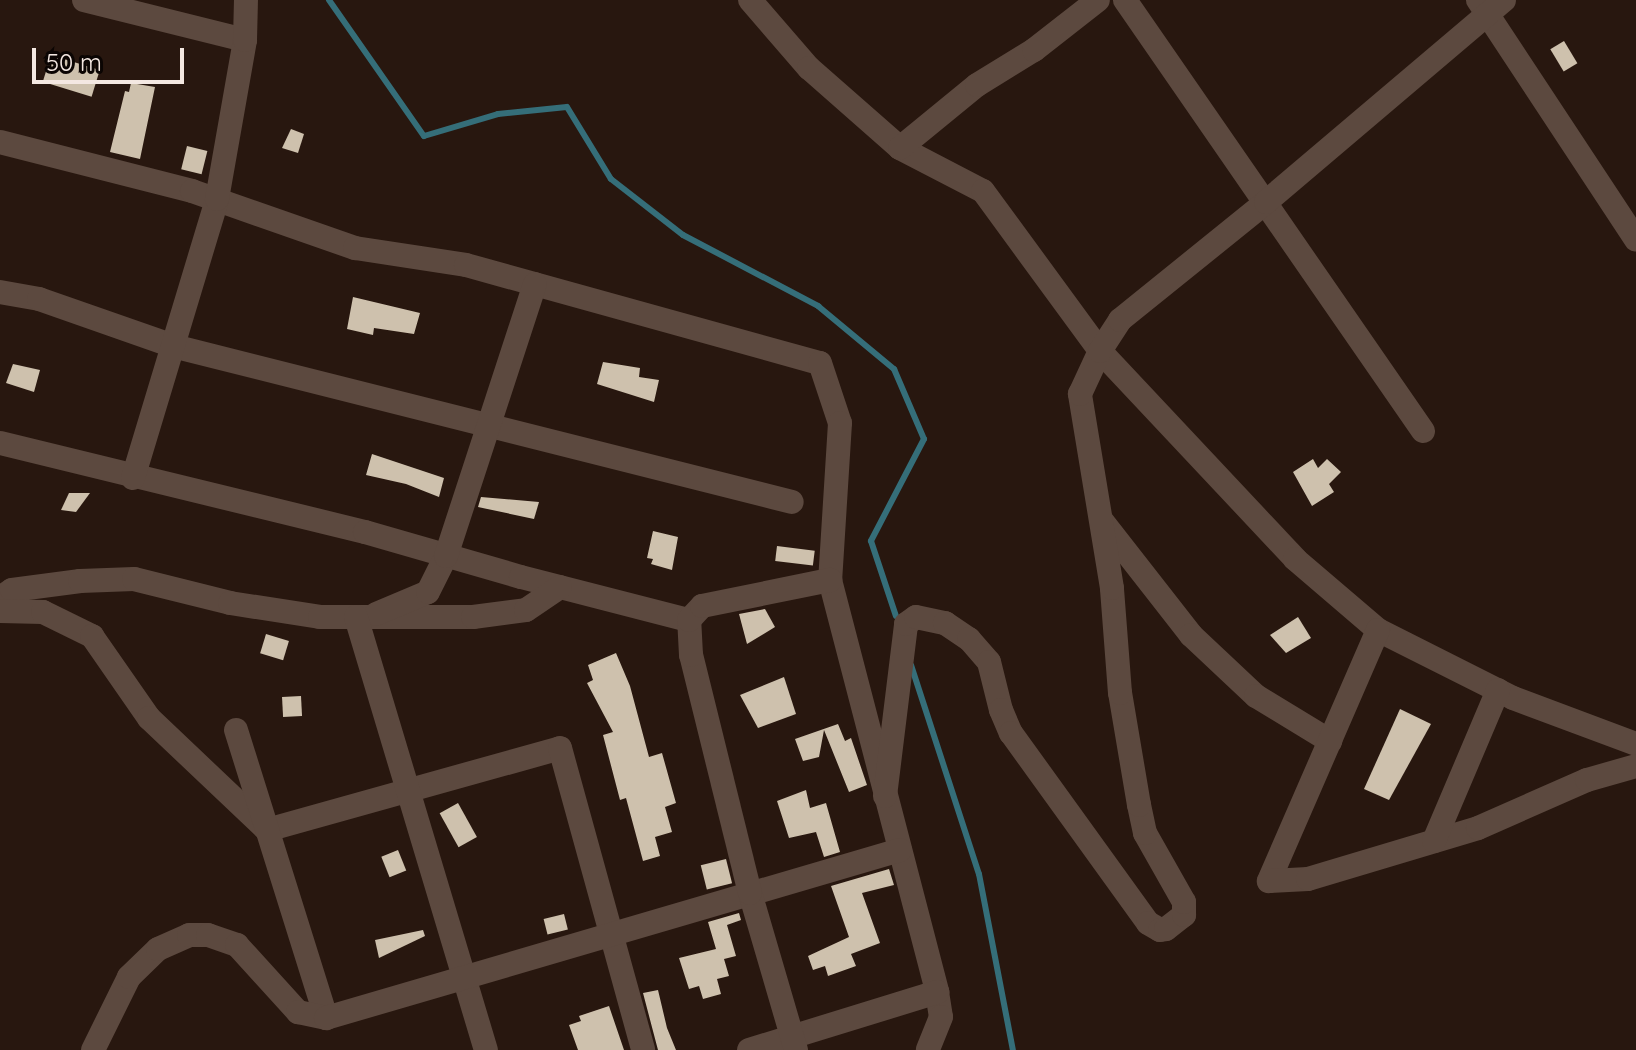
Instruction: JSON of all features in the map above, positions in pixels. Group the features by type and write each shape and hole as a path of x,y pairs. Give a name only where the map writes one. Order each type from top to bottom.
{"street":[{"path":"84,0 245,40"},
{"path":"133,478 217,199 245,40 246,0"},
{"path":"750,0 809,68 900,148 983,191 1100,351 1295,559 1378,630 1498,690 1636,744"},
{"path":"900,148 977,85 1034,50 1098,0"},
{"path":"1125,0 1423,431"},
{"path":"885,796 906,624 916,617 945,623 969,639 989,662 1001,710 1011,733 1148,923 1160,930 1166,929 1184,915 1184,902 1145,833 1139,805 1120,693 1112,588 1080,394 1100,351 1120,320 1266,202 1489,4 1636,240"},
{"path":"0,142 217,199 355,248 466,265 820,363 840,423 830,580 937,992 941,1017 928,1050"},
{"path":"362,618 428,592 446,556 535,284"},
{"path":"0,292 39,299 173,346 792,502"},
{"path":"0,443 133,478 365,532 689,620"},
{"path":"1101,519 1191,635 1256,696 1330,741"},
{"path":"0,598 12,590 67,582 134,579 230,603 320,617 473,617 526,610 560,587"},
{"path":"794,1043 750,893 691,655 689,620 702,606 830,580"},
{"path":"0,611 43,612 92,636 149,718 267,830"},
{"path":"362,618 486,1050"},
{"path":"1378,630 1269,881 1308,879 1478,828 1587,780 1636,766"},
{"path":"1434,841 1498,690"},
{"path":"236,730 326,1018"},
{"path":"267,830 560,748 643,1050"},
{"path":"93,1050 129,977 158,949 189,935 208,935 237,945 298,1012 326,1018 464,975 900,850"},
{"path":"749,1050 794,1043 937,992"}],"building":[{"path":"1564,41 1577,63 1564,72 1550,49"},
{"path":"51,55 100,70 92,97 43,82"},
{"path":"131,83 155,87 140,159 110,152 125,91 129,92"},
{"path":"291,129 304,134 298,153 282,148"},
{"path":"187,146 207,151 202,174 181,169"},
{"path":"353,297 420,313 414,334 374,328 373,335 347,329"},
{"path":"603,362 640,368 639,377 659,380 654,402 597,384"},
{"path":"13,364 40,370 34,392 6,383"},
{"path":"372,454 444,478 439,497 406,484 366,475"},
{"path":"1313,459 1318,468 1327,459 1341,472 1329,484 1334,492 1312,506 1293,472"},
{"path":"69,493 90,493 76,512 61,510"},
{"path":"481,497 539,502 534,519 478,507"},
{"path":"653,531 678,537 672,570 651,564 653,559 647,558"},
{"path":"777,546 815,551 813,566 775,561"},
{"path":"765,609 775,627 747,644 739,614"},
{"path":"1298,617 1311,638 1286,653 1270,635"},
{"path":"266,634 289,641 283,660 260,653"},
{"path":"616,653 630,686 649,757 662,753 676,803 665,807 672,832 655,837 660,856 643,861 626,798 620,800 603,735 613,732 587,683 593,680 588,665"},
{"path":"784,677 796,714 758,728 740,695"},
{"path":"301,696 302,716 283,717 282,697"},
{"path":"1400,709 1431,724 1389,800 1364,789"},
{"path":"838,724 845,741 851,738 867,785 849,792 824,730 819,757 803,761 795,739"},
{"path":"806,790 810,808 826,803 840,852 824,857 816,832 789,838 777,801"},
{"path":"458,803 477,837 459,847 440,813"},
{"path":"398,850 406,870 390,877 381,857"},
{"path":"726,859 732,883 707,890 701,865"},
{"path":"889,869 894,885 862,893 880,943 851,954 856,966 828,976 825,966 813,970 808,956 849,937 831,886"},
{"path":"739,913 741,920 727,925 736,956 724,959 729,976 717,979 721,994 703,999 699,986 689,989 679,958 716,949 708,922"},
{"path":"564,914 568,930 547,935 544,919"},
{"path":"423,930 425,936 379,958 375,940"},
{"path":"658,990 676,1050 658,1050 643,993"},
{"path":"609,1006 624,1050 578,1050 569,1025 581,1021 579,1016"}],"waterway":[{"path":"329,0 424,136 498,114 567,107 611,179 683,235 818,306 894,369 924,439 871,541 896,616"},
{"path":"911,665 979,874 1013,1050"}]}
